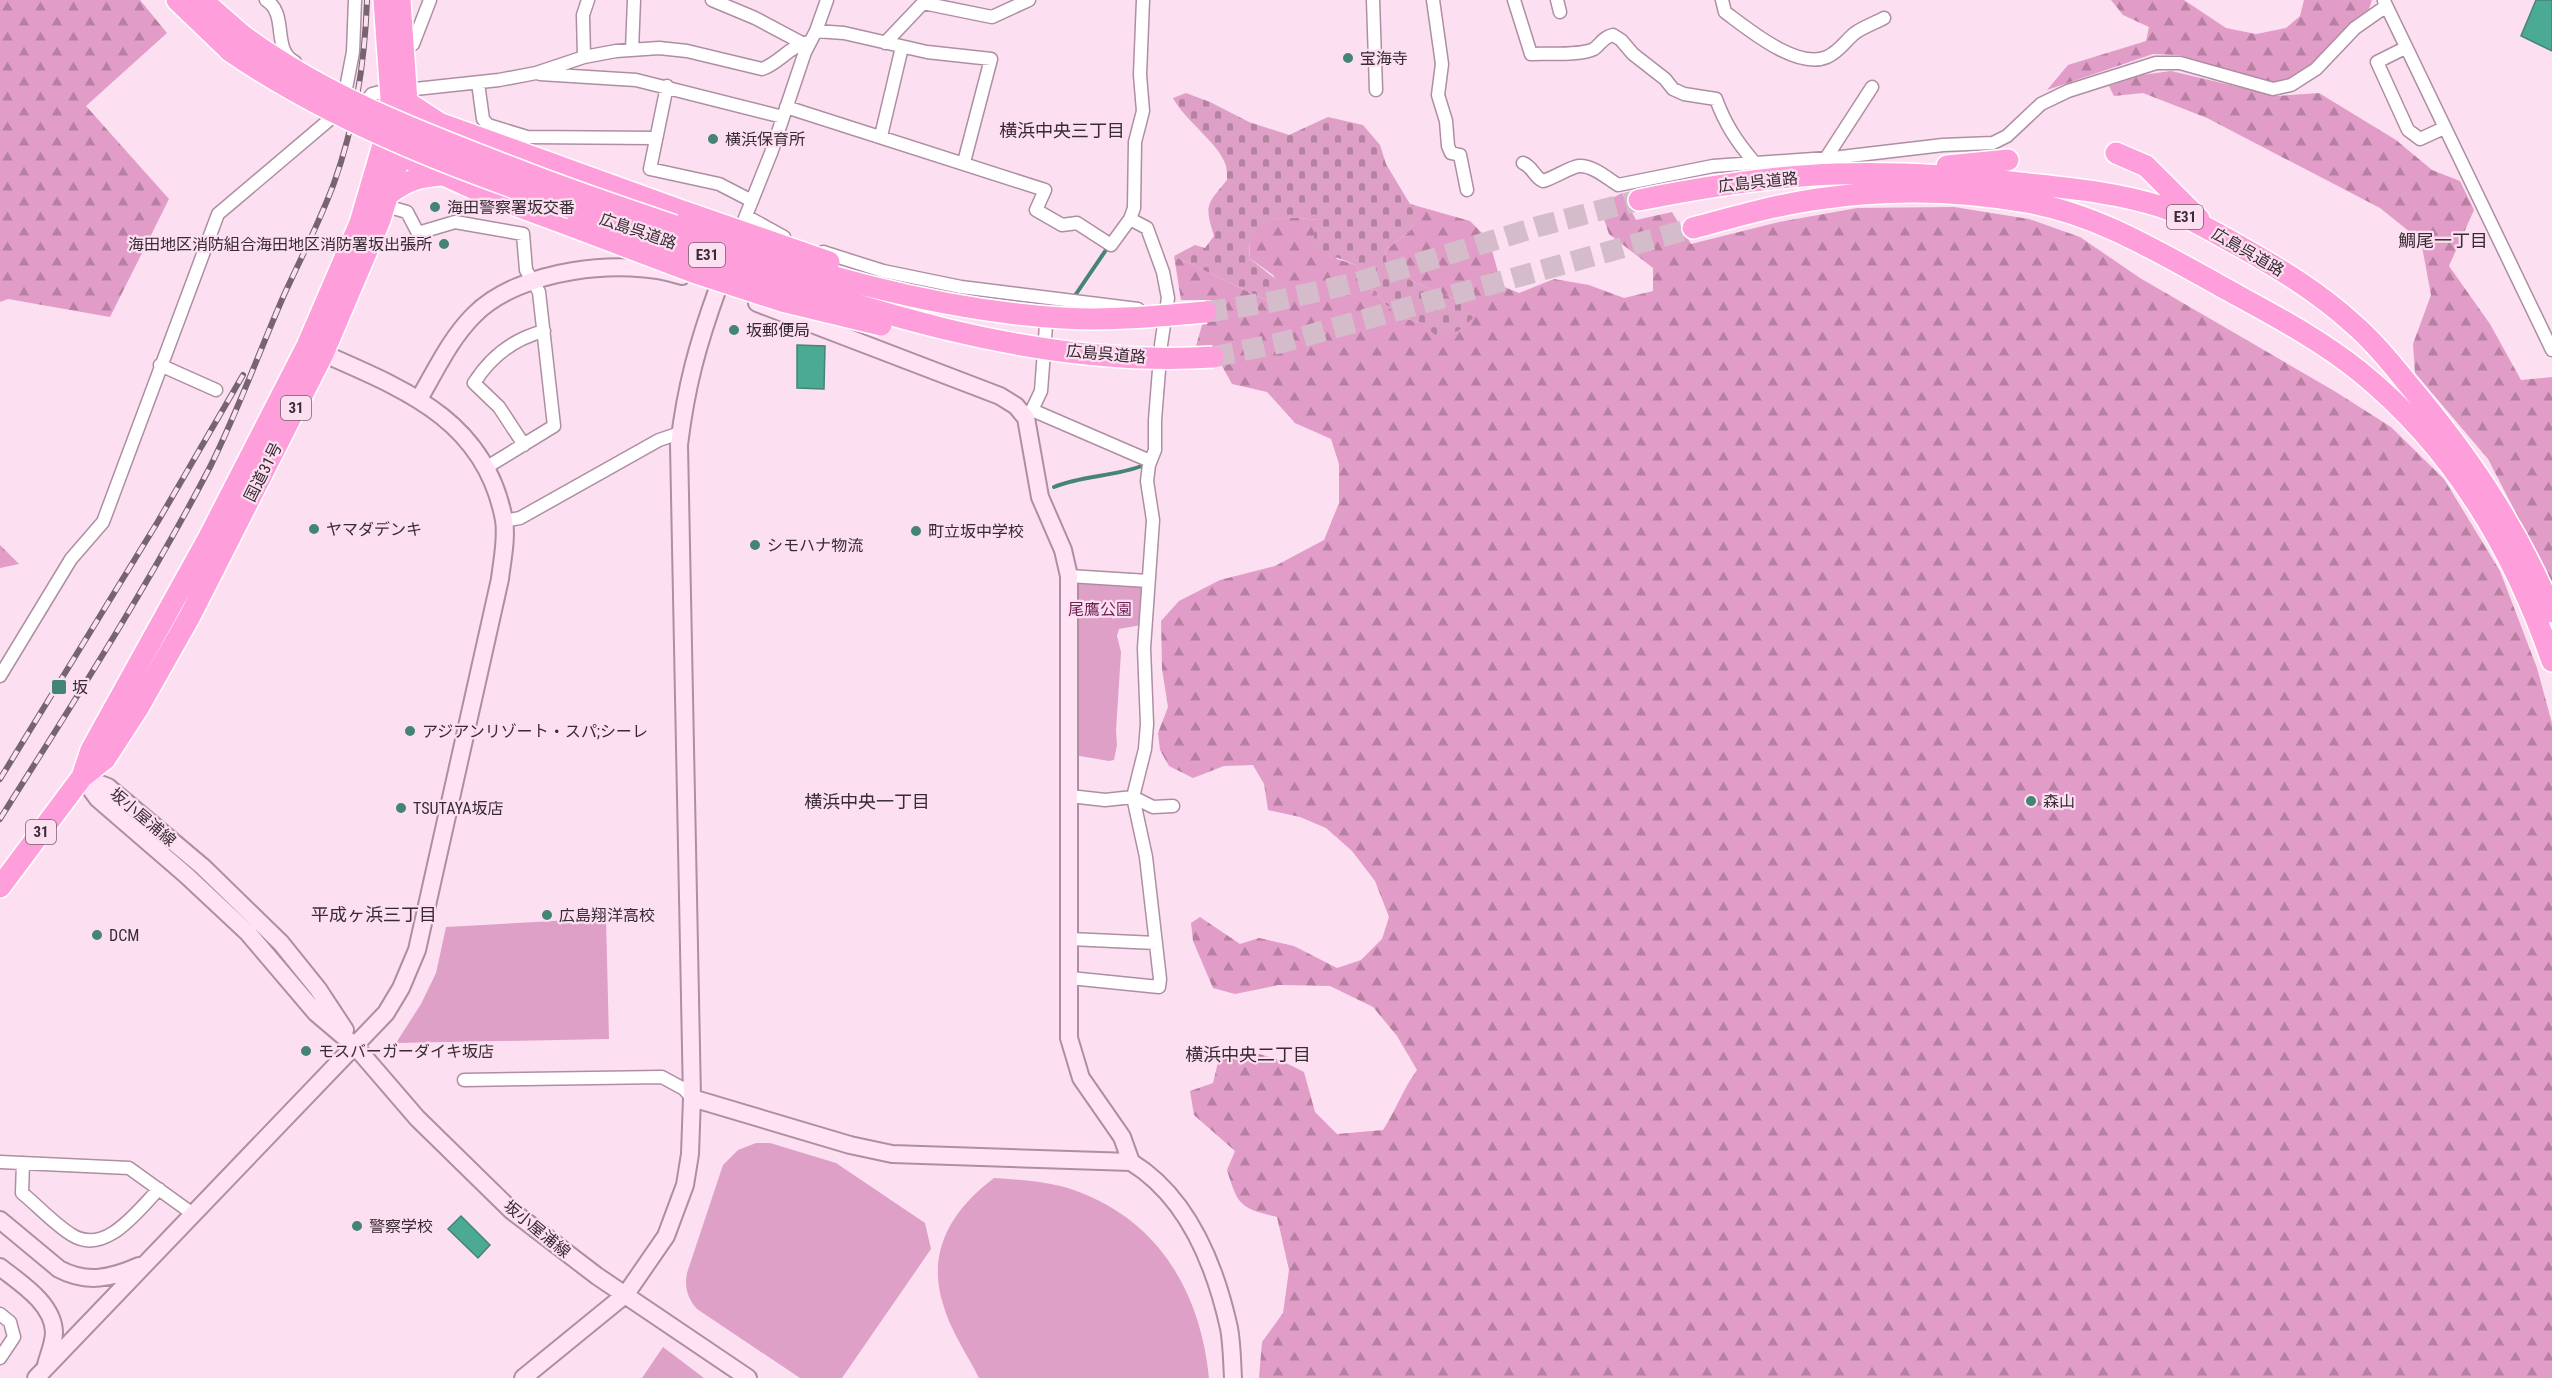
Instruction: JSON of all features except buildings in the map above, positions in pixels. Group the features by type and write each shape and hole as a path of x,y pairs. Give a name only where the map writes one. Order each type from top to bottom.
{"highway":[{"name":"広島呉道路","path":"177,0 236,43 294,92 365,128 557,203 757,272 880,311 983,338 1092,356 1182,359 1213,357"},
{"name":"広島呉道路","path":"202,0 236,43 392,120 561,187 770,259 842,280 970,307 1063,318 1206,312"},
{"name":"国道31号","path":"384,0 401,96"},
{"name":"国道31号","path":"0,887 82,777 105,759 138,708 190,616 387,200 391,151 401,96 404,52 400,0"},
{"path":"401,96 439,123 843,266 921,288 1066,310 1158,314"},
{"name":"国道31号","path":"315,350 360,223 391,151"},
{"path":"391,151 490,196 693,272 782,301 929,336 991,347 1092,356"},
{"path":"2116,153 2146,166 2208,228"},
{"path":"1831,166 2008,160"},
{"name":"広島呉道路","path":"1639,200 1831,166 2069,189 2135,200 2162,208 2208,228 2296,280 2326,301 2354,324 2381,353 2453,439 2493,494 2526,554 2552,612"},
{"path":"387,200 403,183 421,176 444,175"},
{"name":"広島呉道路","path":"1693,228 1760,210 1818,199 1931,192 1986,196 2057,208 2133,239 2283,321 2320,344 2357,370 2414,421 2458,475 2493,528 2521,582 2552,662"}],"street":[{"path":"266,0 273,4 279,19 282,47 289,59 348,88"},
{"path":"342,109 348,88 353,52 355,0"},
{"path":"404,52 413,44 430,0"},
{"path":"632,50 634,0"},
{"path":"712,0 809,38 844,33 927,52 991,59 964,162"},
{"path":"523,1378 626,1294 666,1236 685,1185 690,1154 692,1098 679,492 680,433 696,347 785,112 809,38 827,0"},
{"path":"885,43 923,3 992,17 1029,0"},
{"path":"536,73 636,80 785,112 880,136 1045,190 1036,210 1062,225 1077,223 1111,245 1130,219 1134,208 1135,142 1143,111 1140,75 1143,0"},
{"path":"1373,0 1376,90"},
{"path":"1433,0 1442,64 1438,95 1446,121 1448,146 1451,153 1460,155 1467,190"},
{"path":"1514,0 1531,54 1582,52 1594,48 1606,36 1613,35 1621,39 1633,54 1665,79 1673,89 1684,94 1716,99 1735,139 1754,162"},
{"path":"1722,0 1725,12 1767,42 1785,52 1811,59 1825,58 1844,47 1855,33 1884,18"},
{"path":"584,57 585,1"},
{"path":"1523,164 1531,166 1539,179 1544,181 1558,177 1578,166 1590,168 1618,185 1713,166 1754,162 1831,166 1943,145 1993,143 2007,136 2041,104 2068,91 2156,63 2180,63 2273,89 2291,86 2316,69 2355,28 2384,4 2552,350"},
{"path":"0,676 71,559 102,522 218,214 342,109 365,103 372,94 380,92 401,96 536,73 584,57 632,50 659,48 687,51 762,69 772,66 809,38"},
{"path":"880,136 902,47"},
{"path":"2405,48 2376,62 2408,130 2420,139 2444,128"},
{"path":"478,82 483,119 488,125 527,137 656,138"},
{"path":"667,86 650,169 719,184 752,201"},
{"path":"1831,166 1872,87"},
{"path":"387,200 407,212 417,233 455,222 523,234 526,270 539,292 554,426 488,467"},
{"path":"746,216 774,233 841,259 883,271 961,287 1048,297 1158,314"},
{"path":"1070,978 1159,987 1160,979 1146,857 1132,797 1145,749 1147,724 1144,648 1153,520 1147,481 1150,461 1155,450 1158,314 1168,298 1163,272 1147,228 1130,219"},
{"path":"419,399 456,336 476,313 505,292 532,280 567,271 621,268 670,272 718,288 1000,396 1027,412 1150,461"},
{"path":"1048,297 1041,391 1027,412 1040,497 1063,550 1069,576 1069,1038 1081,1078 1122,1137 1131,1162"},
{"path":"524,445 499,407 474,383 486,364 507,346 530,334 544,331"},
{"path":"41,1373 386,1013 417,950 500,579 504,521 488,467 459,429 419,399 315,350"},
{"path":"160,365 216,390"},
{"path":"504,521 520,518 659,440 680,433"},
{"path":"1069,576 1148,581"},
{"name":"坂小屋浦線","path":"82,777 98,799 186,874 248,933 316,1013 355,1046 417,1118 512,1211 597,1276 748,1378"},
{"path":"1070,796 1105,800 1132,797 1153,807 1173,806"},
{"path":"1070,939 1156,943"},
{"path":"464,1080 662,1077 684,1089 692,1098 850,1145 892,1154 1131,1162 1149,1173 1182,1211 1197,1233 1209,1262 1229,1329 1233,1378"},
{"path":"0,1162 129,1168 193,1215"},
{"path":"23,1163 22,1193 73,1236 87,1240 98,1240 110,1236 159,1189"},
{"path":"0,1220 59,1269 70,1275 97,1279 122,1274 145,1264"},
{"path":"0,1267 38,1299 50,1318 54,1335 41,1373"},
{"path":"0,1314 10,1322 15,1337 0,1358"}],"green space":[{"path":"0,0 140,0 167,33 86,106 169,199 110,317 8,299 0,302"},
{"path":"2111,0 2184,0 2226,28 2256,34 2286,28 2300,16 2304,0 2372,0 2369,9 2352,23 2313,64 2291,79 2274,82 2229,73 2179,55 2153,54 2047,90 2068,65 2146,41 2149,27 2123,15"},
{"path":"2171,71 2277,96 2319,93 2396,140 2432,170 2460,181 2474,210 2449,266 2490,324 2521,380 2552,377 2552,583 2488,459 2415,373 2413,344 2431,295 2421,241 2380,208 2207,118 2143,93 2114,96 2109,86 2142,75"},
{"path":"1186,93 1210,102 1249,122 1289,135 1328,117 1363,125 1380,145 1386,164 1417,220 1409,232 1385,250 1387,263 1412,281 1462,302 1473,318 1458,331 1436,336 1422,323 1399,317 1369,288 1356,265 1312,248 1317,220 1289,218 1270,221 1255,231 1251,239 1249,258 1287,288 1288,299 1272,303 1174,256 1195,245 1205,248 1214,236 1208,211 1209,205 1227,180 1226,168 1217,149 1178,107 1173,98"},
{"path":"1622,193 1636,220 1672,212 1691,244 1779,222 1857,208 1954,207 2029,219 2080,237 2140,278 2336,392 2391,427 2444,479 2500,571 2537,668 2552,723 2552,1378 1259,1378 1262,1342 1283,1313 1289,1270 1277,1217 1255,1211 1238,1198 1227,1170 1235,1151 1194,1115 1190,1091 1213,1083 1219,1058 1242,1049 1280,1060 1304,1072 1315,1112 1337,1134 1383,1130 1417,1070 1397,1036 1373,1007 1330,986 1279,985 1235,994 1213,988 1193,941 1191,923 1200,917 1240,944 1259,938 1294,946 1337,968 1361,960 1382,939 1389,917 1375,881 1352,851 1326,828 1300,817 1268,810 1264,784 1253,765 1224,766 1193,778 1169,766 1160,750 1158,733 1168,707 1162,669 1161,621 1179,601 1220,580 1275,566 1324,540 1339,503 1339,464 1331,439 1295,423 1267,392 1232,384 1222,366 1220,350 1196,346 1202,325 1216,318 1212,300 1181,300 1174,256 1272,303 1287,299 1273,275 1249,258 1250,239 1254,231 1269,221 1279,219 1317,220 1337,259 1356,265 1369,288 1399,317 1422,323 1462,302 1412,281 1387,263 1385,250 1409,232 1416,221 1410,204 1470,221 1489,240 1502,286 1519,293 1554,279 1589,285 1624,298 1653,291 1653,268 1609,234 1599,205"},
{"path":"0,545 19,564 0,568"},
{"name":"尾鷹公園","path":"1072,580 1144,585 1141,625 1119,629 1117,636 1121,652 1117,745 1114,760 1074,755"},
{"path":"606,918 609,1039 396,1043 421,1004 436,973 446,927"},
{"path":"756,1143 770,1143 836,1163 925,1223 931,1249 842,1378 800,1378 697,1309 689,1297 686,1288 687,1273 723,1165 738,1150"},
{"path":"994,1178 1040,1182 1073,1190 1112,1208 1136,1225 1156,1245 1173,1268 1187,1293 1205,1348 1209,1378 979,1378 946,1314 939,1284 938,1266 941,1249 955,1217 979,1190"},
{"path":"663,1347 704,1378 642,1378"}],"shaded area":[{"path":"2536,0 2552,0 2552,51 2521,36"},
{"path":"797,345 825,346 824,389 797,388"},
{"path":"461,1216 490,1245 478,1258 448,1229"}],"waterway":[{"path":"1074,297 1108,247"},
{"path":"1054,487 1144,465"}],"tunnel":[{"path":"1206,312 1271,302 1358,282 1540,226 1639,200"},
{"path":"1213,357 1284,342 1693,228"}],"railway":[{"path":"0,819 135,601 186,512 230,425 334,183 348,138 358,93 367,0"},
{"path":"0,779 157,523 243,375"}],"place":[{"name":"宝海寺","path":"1348,58"},
{"name":"横浜保育所","path":"713,139"},
{"name":"海田警察署坂交番","path":"435,207"},
{"name":"海田地区消防組合海田地区消防署坂出張所","path":"444,244"},
{"name":"坂郵便局","path":"734,330"},
{"name":"ヤマダデンキ","path":"314,529"},
{"name":"町立坂中学校","path":"916,531"},
{"name":"シモハナ物流","path":"755,545"},
{"name":"坂","path":"59,687"},
{"name":"アジアンリゾート・スパ;シーレ","path":"410,731"},
{"name":"森山","path":"2031,801"},
{"name":"TSUTAYA坂店","path":"401,808"},
{"name":"広島翔洋高校","path":"547,915"},
{"name":"DCM","path":"97,935"},
{"name":"モスバーガーダイキ坂店","path":"306,1051"},
{"name":"警察学校","path":"357,1226"}],"district":[{"name":"横浜中央三丁目","path":"1062,130"},
{"name":"鯛尾一丁目","path":"2443,240"},
{"name":"横浜中央一丁目","path":"867,801"},
{"name":"平成ヶ浜三丁目","path":"374,914"},
{"name":"横浜中央二丁目","path":"1248,1054"}]}
